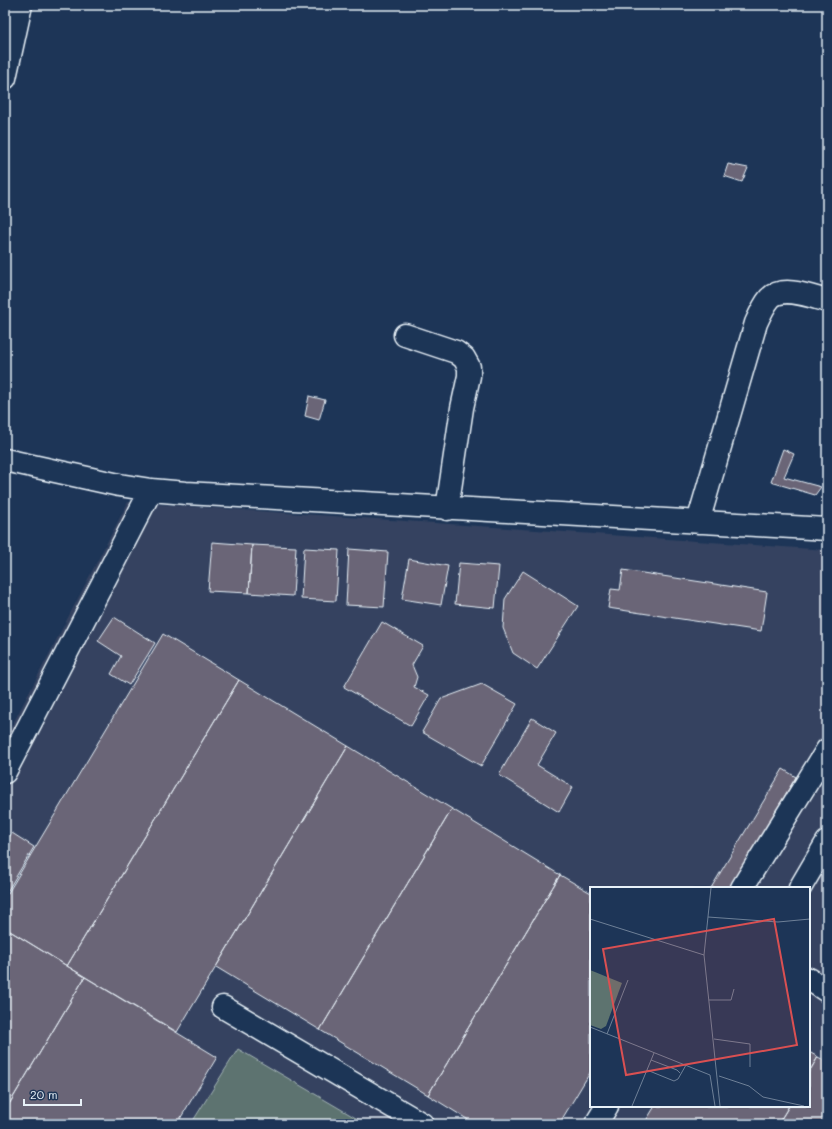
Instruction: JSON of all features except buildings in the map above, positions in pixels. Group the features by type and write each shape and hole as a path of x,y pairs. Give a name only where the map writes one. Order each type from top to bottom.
{"street":[{"path":"5,78 21,5"},
{"path":"698,522 756,323 765,304 778,292 794,292 827,301"},
{"path":"405,335 456,352 464,358 469,367 469,376 462,408 447,509"},
{"path":"5,460 119,485 151,490 447,509 827,529"},
{"path":"5,772 151,490"},
{"path":"743,887 827,750"},
{"path":"801,887 827,842"},
{"path":"223,1006 422,1124"},
{"path":"596,1124 606,1107"}],"shaded area":[{"path":"128,502 827,550 827,1124 5,1124 5,739"}],"green space":[{"path":"238,1049 366,1124 191,1124"}]}
